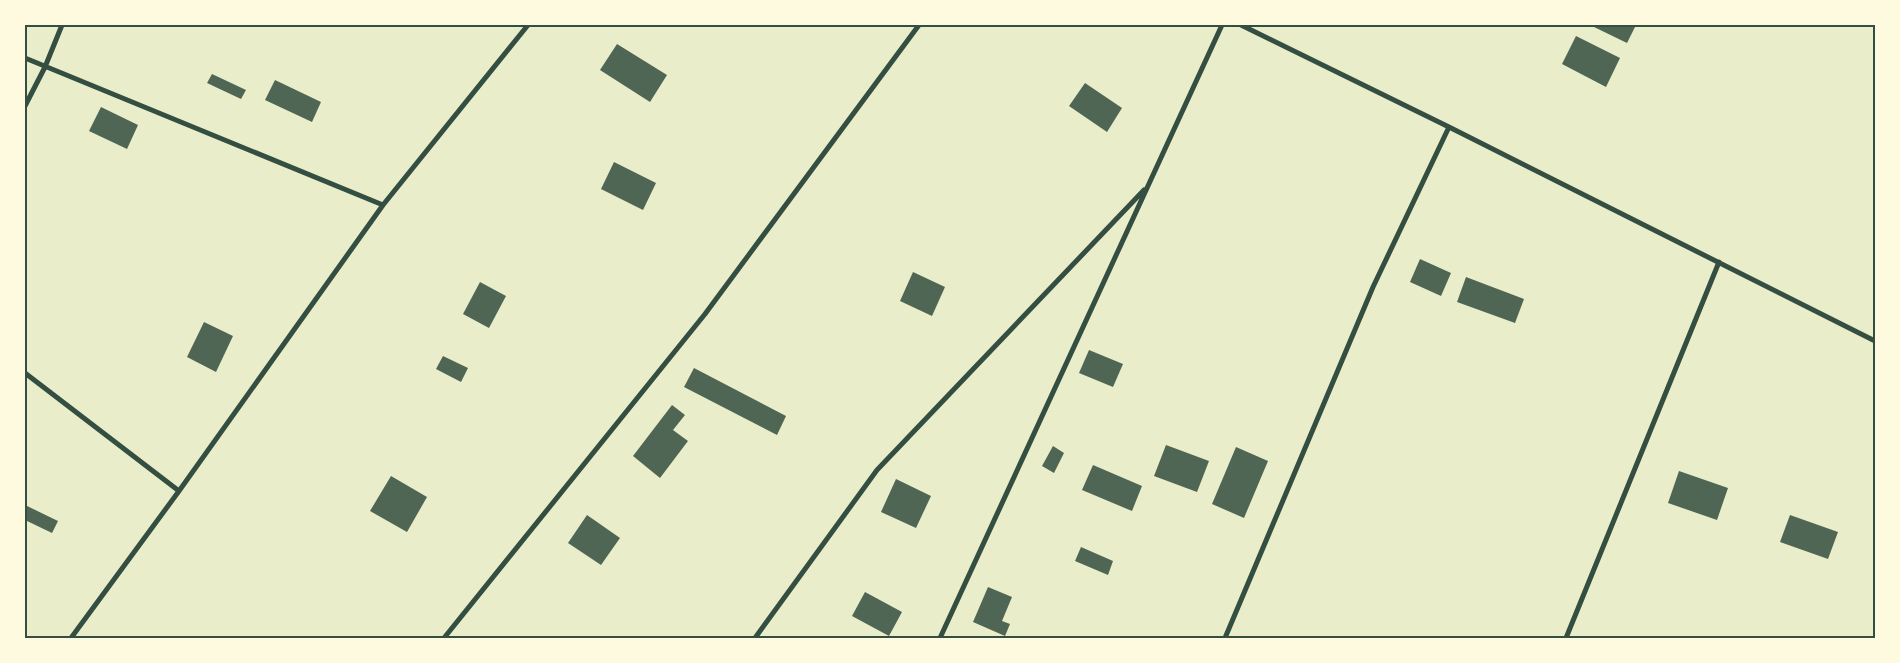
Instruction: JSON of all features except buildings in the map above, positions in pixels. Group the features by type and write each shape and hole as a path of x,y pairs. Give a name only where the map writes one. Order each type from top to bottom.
{"street":[{"path":"25,106 46,67 62,25"},
{"path":"70,638 179,491 384,205 528,25"},
{"path":"444,638 706,314 919,25"},
{"path":"940,638 1222,25"},
{"path":"1241,25 1449,126 1875,341"},
{"path":"25,58 384,205"},
{"path":"1225,638 1373,286 1449,126"},
{"path":"755,638 877,470 1148,186"},
{"path":"1566,638 1719,262"},
{"path":"25,373 179,491"}]}
